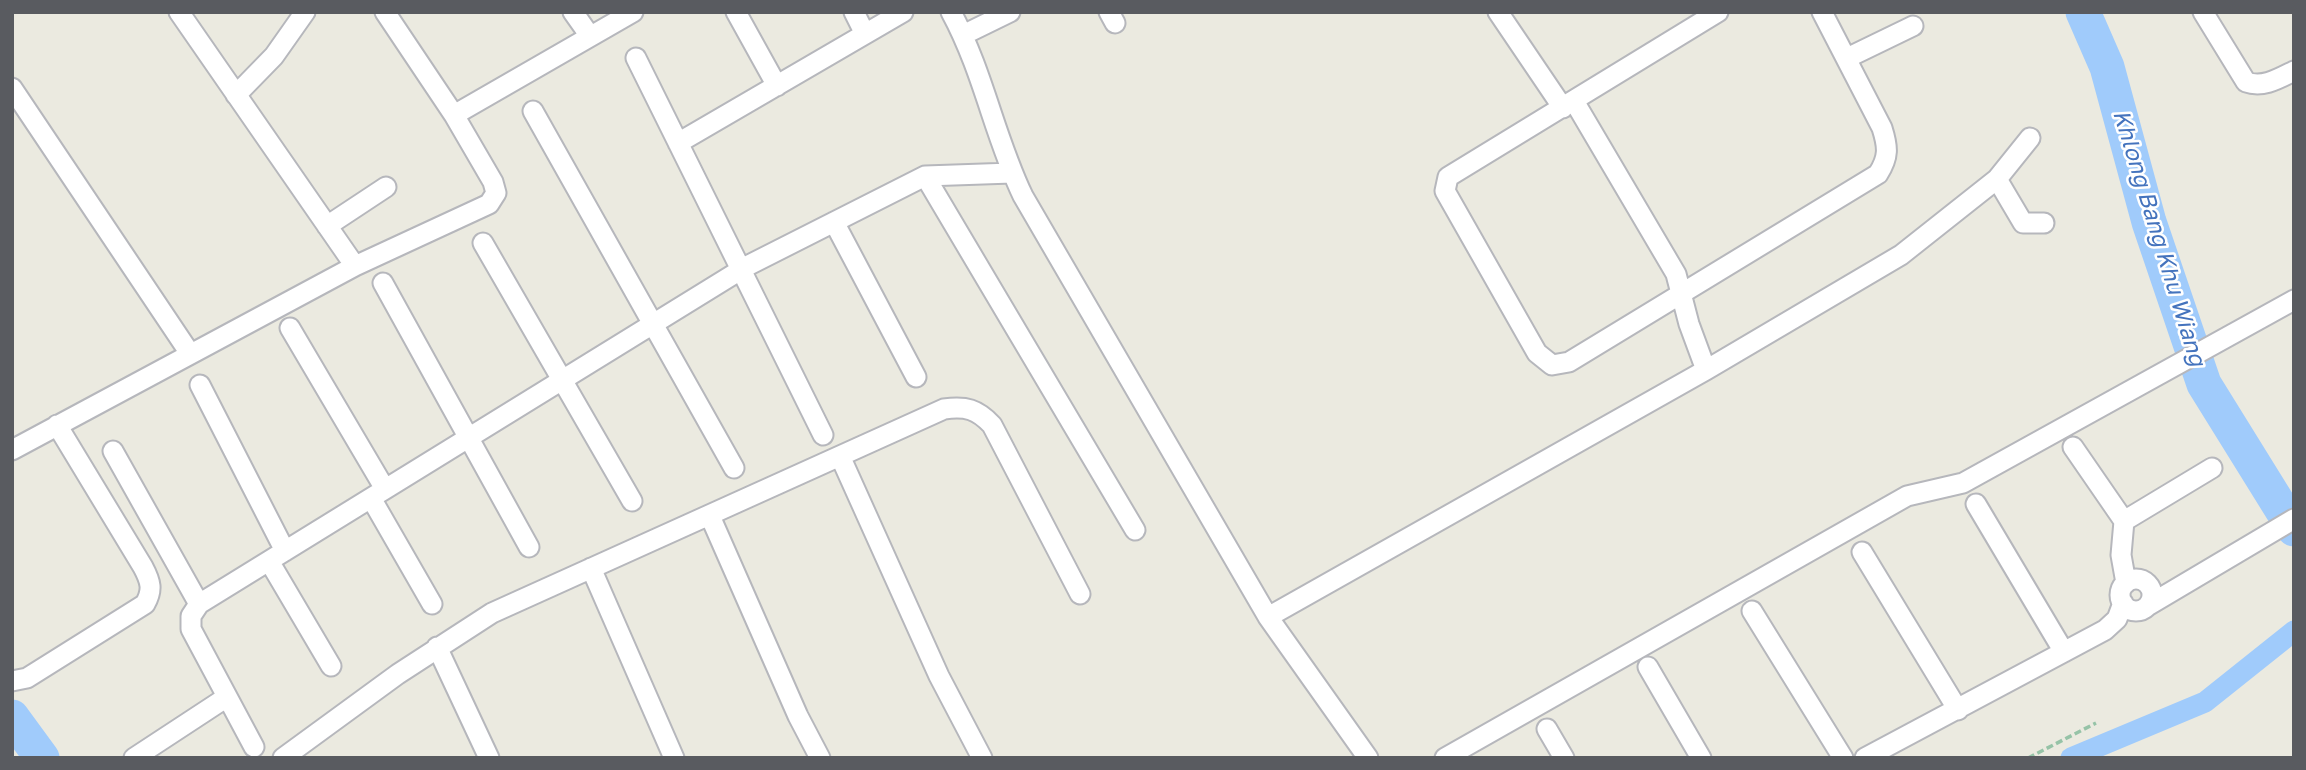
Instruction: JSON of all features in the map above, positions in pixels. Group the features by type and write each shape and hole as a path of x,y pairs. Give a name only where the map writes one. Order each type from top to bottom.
{"street":[{"path":"179,12 355,266"},
{"path":"236,95 274,56 305,12"},
{"path":"13,449 189,352 355,266 489,204 496,193 493,182 454,115 385,12"},
{"path":"573,12 590,36"},
{"path":"454,115 634,12"},
{"path":"736,12 777,86"},
{"path":"854,12 865,34"},
{"path":"678,143 903,12"},
{"path":"951,12 978,67 1012,173 1268,617 1368,758"},
{"path":"963,35 1010,12"},
{"path":"1498,12 1568,105 1676,274 1706,370"},
{"path":"1718,12 1451,174 1445,191 1537,353 1552,365 1569,362 1680,292 1878,174 1887,160 1888,146 1882,128 1822,12"},
{"path":"2203,12 2246,82 2255,86 2272,82 2294,71"},
{"path":"1847,58 1913,26"},
{"path":"636,58 823,435"},
{"path":"12,88 189,352"},
{"path":"533,111 734,468"},
{"path":"1268,617 1706,370 1901,255 1997,179 2030,138"},
{"path":"254,747 191,629 191,616 199,604 741,270 925,176 1012,173"},
{"path":"925,176 1135,530"},
{"path":"1997,179 2023,223 2044,223"},
{"path":"327,226 386,187"},
{"path":"834,222 916,377"},
{"path":"483,243 632,501"},
{"path":"383,283 529,547"},
{"path":"1446,758 1907,496 1963,483 2294,300"},
{"path":"290,328 378,494 432,604"},
{"path":"200,385 277,556 331,666"},
{"path":"283,758 306,749 437,647 492,613 944,409 962,406 980,413 992,425 1080,594"},
{"path":"12,681 27,678 145,604 151,593 150,580 143,567 57,425"},
{"path":"1865,758 2105,630 2117,619 2124,593 2121,555 2123,522 2074,447"},
{"path":"113,451 199,604"},
{"path":"840,456 939,676 982,758"},
{"path":"2123,522 2212,468"},
{"path":"1976,504 2064,652"},
{"path":"710,516 798,716 820,758"},
{"path":"2124,593 2135,611 2149,605 2294,519"},
{"path":"1862,552 1958,710"},
{"path":"591,568 674,758"},
{"path":"2124,593 2135,579 2145,582 2152,595 2149,605"},
{"path":"1752,611 1843,758"},
{"path":"437,647 489,758"},
{"path":"1648,667 1701,758"},
{"path":"134,758 227,697"},
{"path":"1547,729 1564,758"}],"path":[{"path":"2028,758 2096,723"}],"waterway":[{"name":"Khlong Bang Khu Wiang","path":"2083,12 2107,67 2149,222 2204,384 2294,529"},
{"path":"2071,758 2205,702 2294,631"},
{"path":"12,717 42,758"}]}
